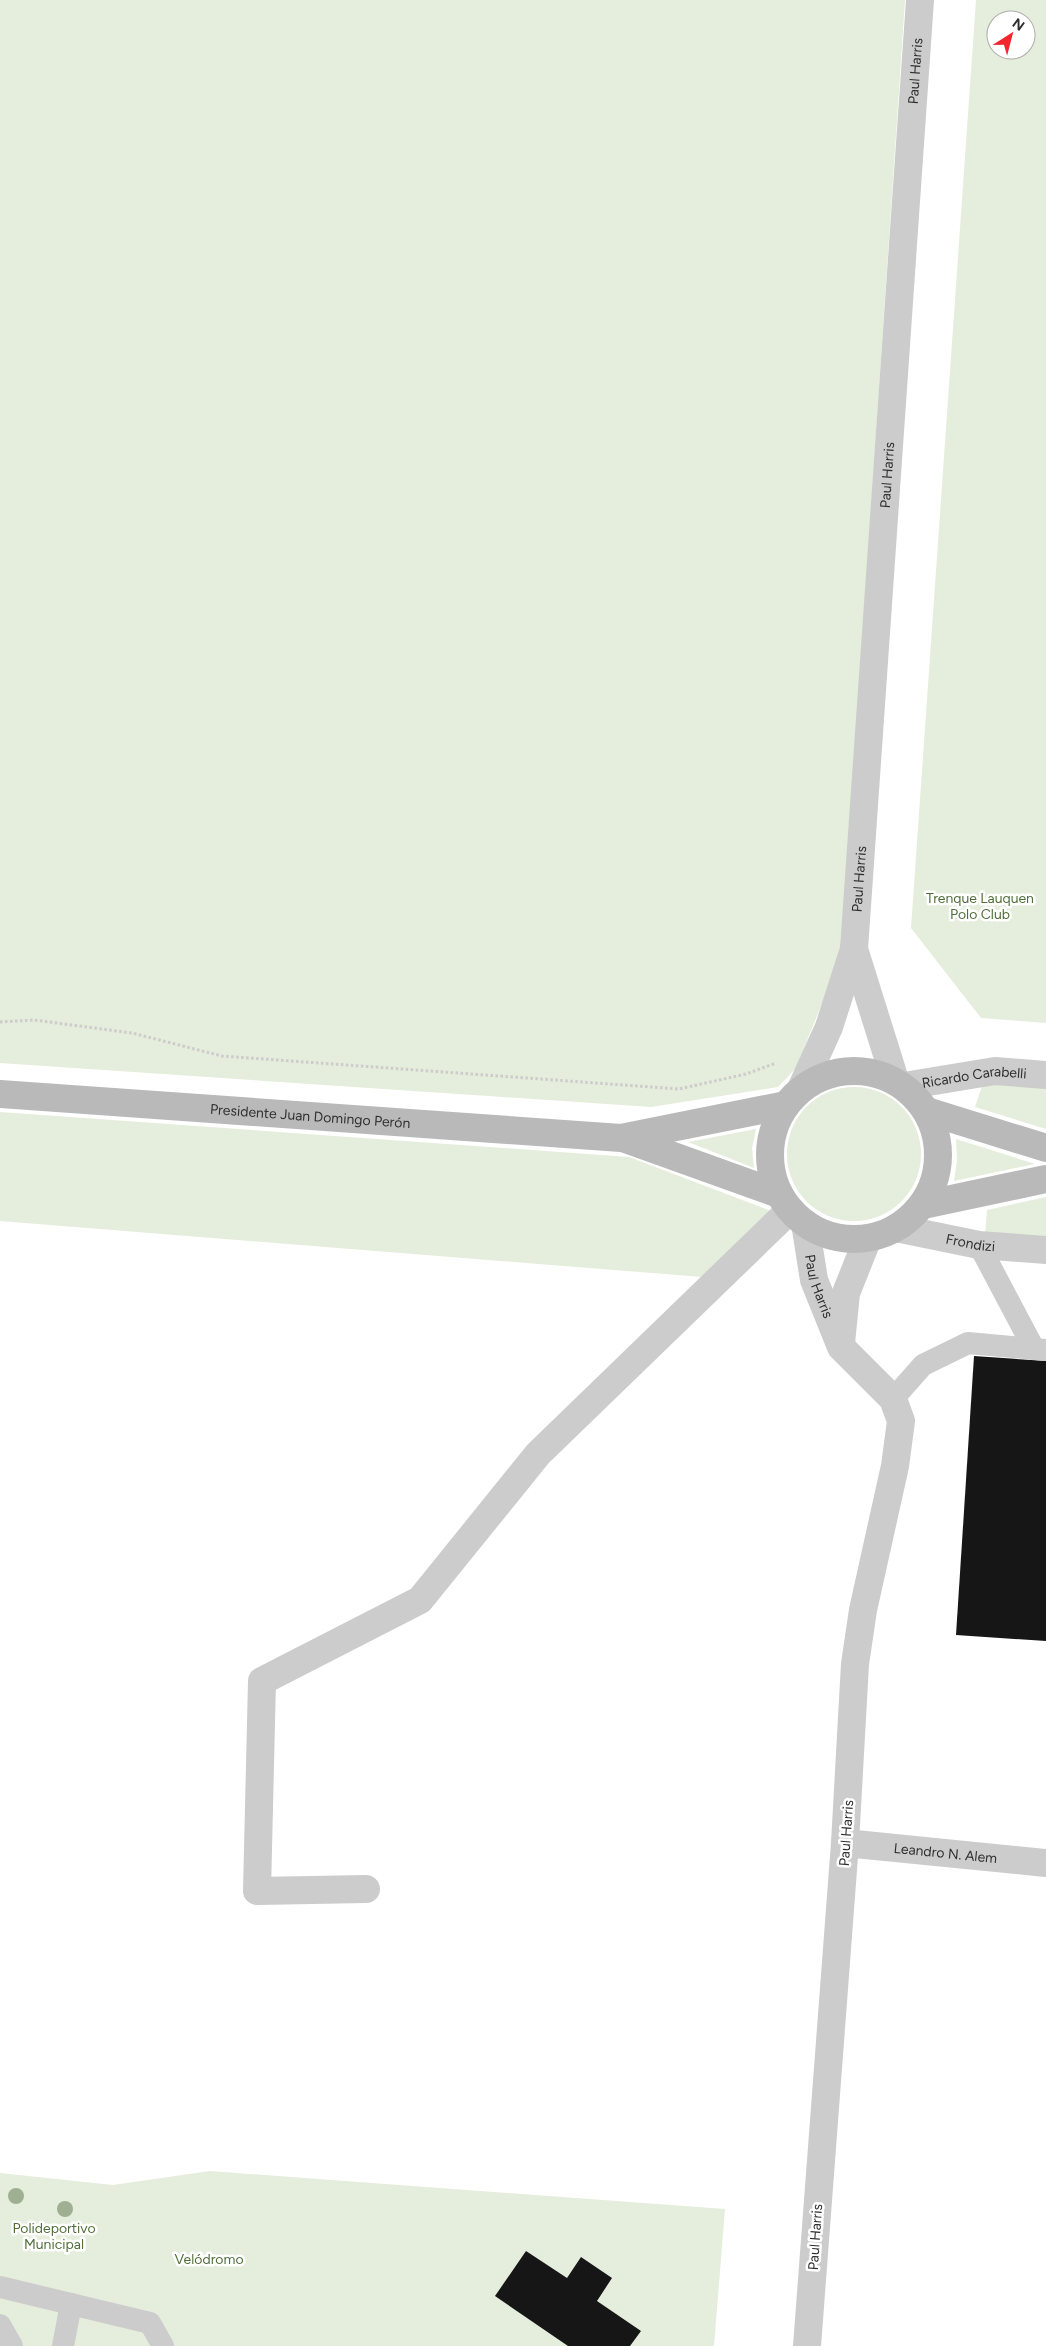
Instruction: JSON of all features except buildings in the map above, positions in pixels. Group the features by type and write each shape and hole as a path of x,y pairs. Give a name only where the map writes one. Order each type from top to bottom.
{"main road":[{"path":"846,1070 871,1072 899,1083 917,1097 927,1111 936,1134 939,1158 934,1183 923,1205 911,1218 896,1228 868,1238 846,1239 825,1234 792,1209 771,1172 770,1148 774,1125 793,1097 822,1076 846,1070"},
{"name":"Presidente Juan Domingo Perón","path":"0,1094 622,1138 793,1097"},
{"path":"927,1111 1046,1148"},
{"name":"Presidente Juan Domingo Perón","path":"622,1138 792,1209"},
{"path":"923,1205 1046,1179"}],"street":[{"name":"Paul Harris","path":"793,1097 828,1027 854,949 920,0"},
{"name":"Paul Harris","path":"854,949 899,1083"},
{"name":"Ricardo Carabelli","path":"899,1083 995,1071 1046,1075"},
{"name":"Paul Harris","path":"792,1209 814,1280 841,1347 893,1399 901,1421 895,1466 863,1610 855,1664 846,1843 807,2346"},
{"path":"366,1889 256,1891 262,1681 420,1600 538,1454 792,1209"},
{"name":"Frondizi","path":"896,1228 979,1245 1046,1250"},
{"name":"Paul Harris","path":"841,1347 846,1292 868,1238"},
{"name":"Leandro N. Alem","path":"846,1843 1046,1863"}],"lane":[{"path":"979,1245 1040,1349"},
{"path":"893,1399 923,1365 968,1343 1040,1349"},
{"path":"0,2287 150,2323 163,2346"},
{"path":"63,2346 71,2304"},
{"path":"0,2325 12,2346"}],"path":[{"path":"0,1022 34,1020 132,1033 222,1056 679,1089 746,1074 782,1060"}],"green space":[{"path":"0,0 905,0 841,956 796,1068 778,1087 651,1107 0,1063"},
{"name":"Trenque Lauquen Polo Club","path":"976,0 1046,0 1046,1023 981,1018 911,928"},
{"path":"983,1083 1046,1086 1046,1129 975,1107"},
{"path":"854,1087 880,1092 891,1098 901,1107 910,1117 916,1128 921,1154 916,1180 910,1191 901,1201 891,1210 880,1216 854,1221 828,1216 817,1210 807,1201 798,1191 792,1180 787,1154 792,1128 798,1117 807,1107 817,1098 828,1092"},
{"path":"0,1112 629,1157 771,1211 702,1277 0,1221"},
{"path":"756,1129 752,1148 754,1168 688,1142"},
{"path":"956,1139 1035,1164 954,1181 957,1160"},
{"path":"1046,1197 1046,1240 985,1235 987,1210"},
{"name":"Velódromo","path":"210,2171 725,2209 714,2346 0,2346 0,2173 113,2185"}],"park label":[{"name":"Polideportivo Municipal","path":"54,2236"}]}
